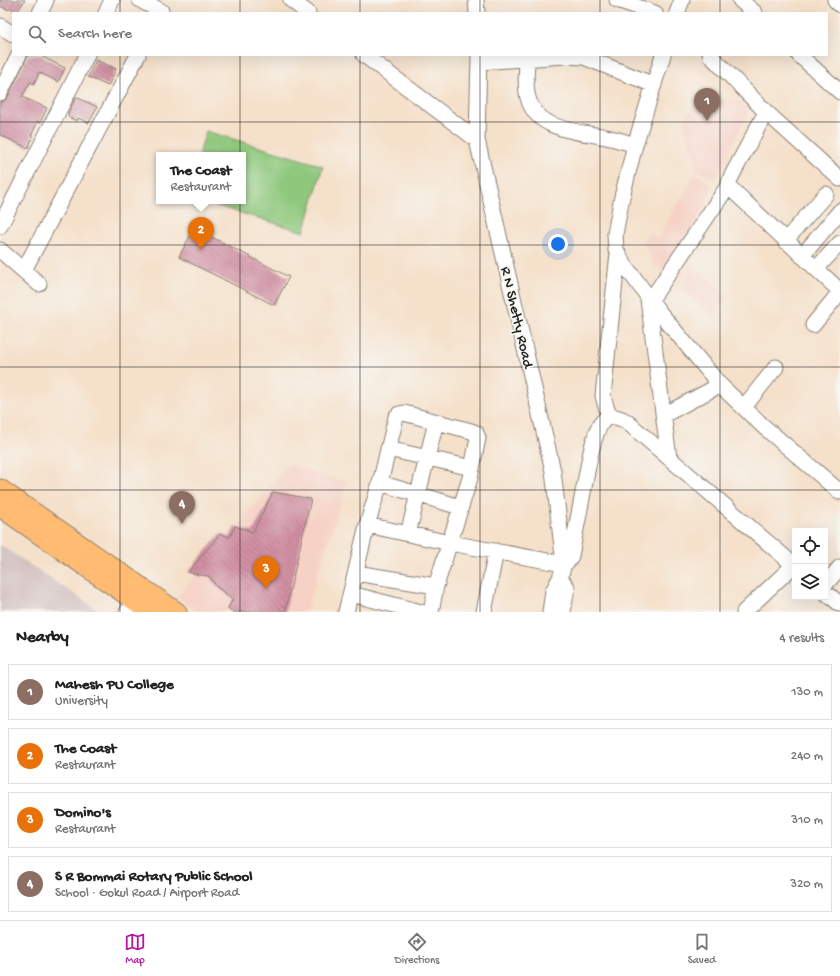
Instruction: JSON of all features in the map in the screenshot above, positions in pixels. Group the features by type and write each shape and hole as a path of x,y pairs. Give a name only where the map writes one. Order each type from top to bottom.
{"main road":[{"path":"0,489 135,601 177,612"},
{"path":"0,507 151,612"}],"street":[{"path":"40,12 46,0"},
{"path":"106,12 112,0"},
{"path":"140,0 162,8"},
{"path":"291,0 307,12"},
{"path":"476,0 477,12"},
{"path":"617,0 652,12"},
{"path":"677,12 682,0"},
{"path":"740,0 754,12"},
{"path":"755,12 760,0"},
{"path":"835,0 840,4"},
{"path":"0,26 12,33"},
{"path":"0,93 18,56"},
{"path":"0,226 86,56"},
{"path":"24,270 137,56"},
{"path":"365,56 477,140"},
{"path":"479,58 527,59 564,56 584,57 654,85"},
{"path":"663,56 635,145 615,234 616,250 623,263 649,298 720,385 763,426 840,492"},
{"path":"711,56 766,112 840,179"},
{"path":"800,56 840,92"},
{"name":"R N Shetty Road","path":"479,58 477,140 553,471 562,571 567,587 563,612"},
{"path":"527,59 527,94 533,109 544,121 559,128 608,137 635,145"},
{"path":"670,458 649,298 728,186 731,177 766,112"},
{"path":"728,186 816,270 838,285 812,325"},
{"path":"785,241 826,194"},
{"path":"802,256 840,211"},
{"path":"816,270 840,243"},
{"path":"0,250 39,284"},
{"path":"610,417 603,396 618,253"},
{"path":"744,407 776,367"},
{"path":"664,416 720,385"},
{"path":"346,612 367,525 380,483 396,417 399,414 404,413 471,431 476,434 478,438 472,468 436,586 431,612"},
{"path":"367,525 450,543 496,551 562,571 571,556 593,444 600,425 604,419 619,417 626,421 670,458 792,564"},
{"path":"408,534 436,422"},
{"path":"388,449 472,468"},
{"path":"380,483 460,507"},
{"path":"484,612 496,551"},
{"path":"828,581 840,567"},
{"path":"744,612 792,568"},
{"name":"R N Shetty Road","path":"550,612 553,591 562,571"},
{"path":"356,573 436,586"},
{"path":"351,594 421,612"},
{"path":"828,594 840,604"}],"shaded area":[{"path":"736,99 749,112 715,179 698,171 691,145 683,126 690,110 715,101"},
{"path":"695,173 713,187 670,273 655,267 642,240 652,231 658,239"},
{"path":"694,266 728,296 712,317 680,288"},
{"path":"289,464 347,482 306,612 197,612 177,598"},
{"path":"0,545 101,612 0,612"}],"green space":[{"path":"206,131 323,166 304,232 211,204 246,204 246,152 200,152"}],"building":[{"path":"0,0 25,0 17,12 11,8 9,10 0,6"},
{"path":"28,56 44,56 65,68 58,82 39,72 34,84 30,82 22,97 47,108 40,123 38,121 31,136 33,137 28,148 0,135 0,102 3,102 8,97"},
{"path":"96,60 116,69 108,86 88,77"},
{"path":"76,97 97,107 89,123 78,118 77,121 68,117 68,113"},
{"path":"194,228 289,277 274,305 179,257"},
{"path":"273,492 311,499 285,612 233,612 228,608 233,599 217,587 209,576 188,572 220,534 230,537 235,526 253,532"}],"place":[{"name":"Mahesh PU College","path":"707,121"},
{"name":"The Coast","path":"201,250"},
{"name":"S R Bommai Rotary Public School","path":"182,524"},
{"name":"Domino's","path":"266,589"}]}
